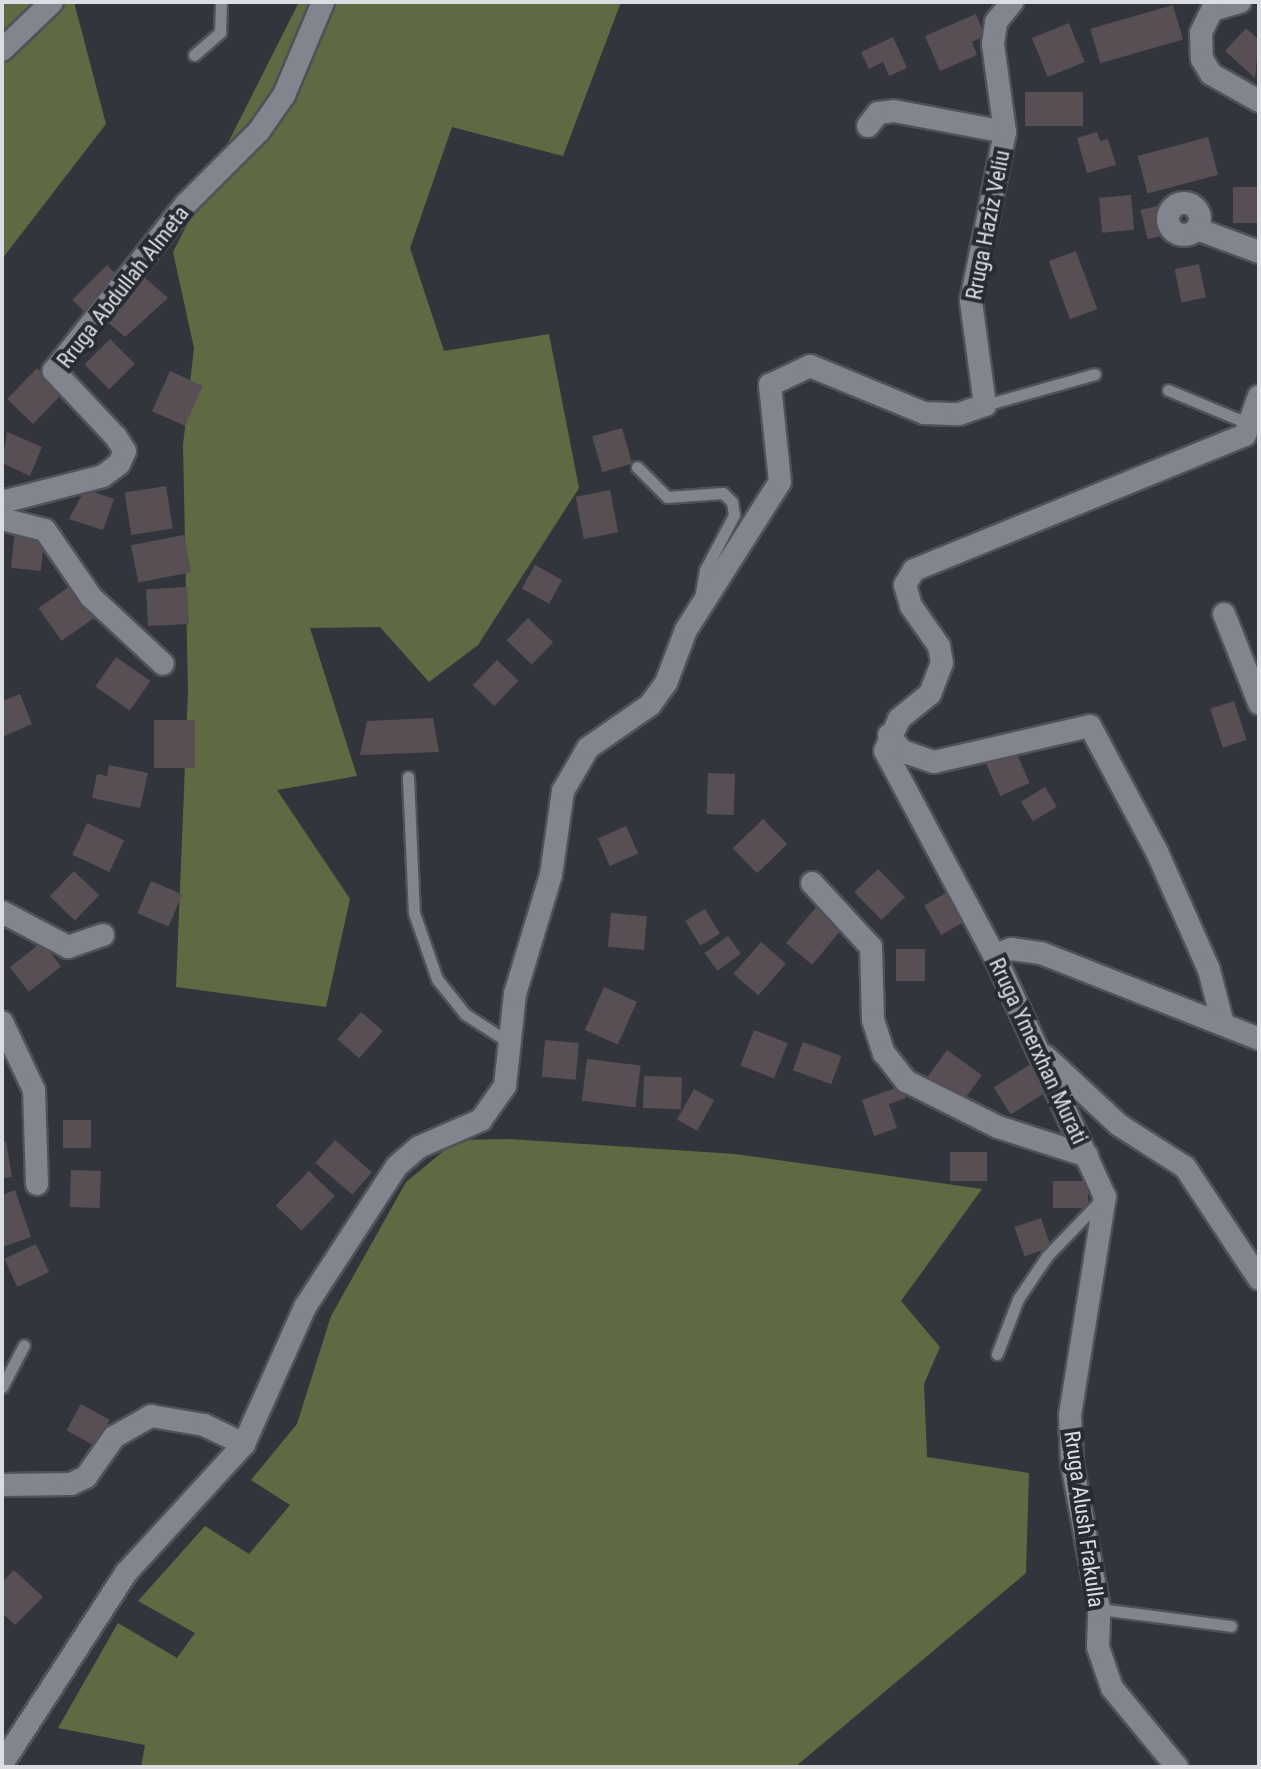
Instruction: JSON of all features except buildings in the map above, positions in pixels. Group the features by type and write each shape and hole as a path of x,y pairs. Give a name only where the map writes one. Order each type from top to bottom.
{"street":[{"path":"2,50 52,2"},
{"name":"Rruga Abdullah Almeta","path":"2,502 103,476 119,464 125,451 116,437 54,371 185,205 259,131 284,95 323,2"},
{"name":"Rruga Haziz Veliu","path":"985,405 971,301 1005,132 993,44 996,22 1012,2"},
{"path":"1259,4 1242,2 1212,10 1201,33 1202,59 1227,86 1259,101"},
{"path":"868,126 878,113 894,111 1005,132"},
{"path":"1197,229 1259,252"},
{"path":"2,1764 126,1573 244,1444 305,1307 356,1221 419,1147 481,1120 494,1106 514,1046 515,994 551,875 572,768 650,705 700,610 780,482 766,402 783,374 803,366 823,369 924,413 959,414 985,405"},
{"path":"1223,1024 1209,970 1157,852 1090,726 934,762 902,751 889,735 930,694 942,663 939,646 911,606 905,585 914,570 1245,435 1252,425 1259,396"},
{"path":"2,519 45,530 91,597 163,664"},
{"path":"1224,614 1259,703"},
{"name":"Rruga Ymerxhan Murati","path":"889,735 885,751 994,955 1087,1156"},
{"name":"Rruga Ymerxhan Murati","path":"812,883 871,947 873,1020 906,1081 998,1127 1087,1156"},
{"path":"2,912 68,947 103,935"},
{"path":"994,955 1041,953 1259,1039"},
{"path":"2,1022 34,1090 37,1184"},
{"path":"1035,1047 1119,1125 1185,1167 1259,1279"},
{"path":"1087,1156 1105,1197"},
{"name":"Rruga Alush Frakulla","path":"1105,1197 1070,1415 1099,1609 1098,1647 1112,1688 1177,1767"},
{"path":"2,1485 71,1484 130,1423 151,1416 204,1425 244,1444"}],"lane":[{"path":"194,55 220,32 221,2"},
{"path":"985,405 1095,374"},
{"path":"1168,390 1252,425"},
{"path":"637,467 667,497 723,493 732,502 729,530 705,570 700,610"},
{"path":"408,777 414,913 437,979 465,1014 514,1046"},
{"path":"997,1354 1018,1299 1047,1256 1105,1197"},
{"path":"2,1387 24,1345"},
{"path":"1099,1609 1231,1626"}],"green space":[{"path":"2,2 74,2 106,124 2,259"},
{"path":"299,2 621,2 563,156 452,127 410,248 444,351 549,334 579,488 478,645 429,682 380,627 310,628 357,776 277,790 350,899 326,1007 176,987 188,691 183,445 194,348 173,252"},
{"path":"509,1139 735,1154 982,1189 901,1301 940,1347 924,1384 927,1457 1029,1473 1026,1573 795,1767 141,1767 145,1745 58,1728 118,1623 177,1658 195,1633 138,1601 205,1526 249,1554 290,1505 251,1480 297,1424 331,1316 406,1182 457,1140"}]}
